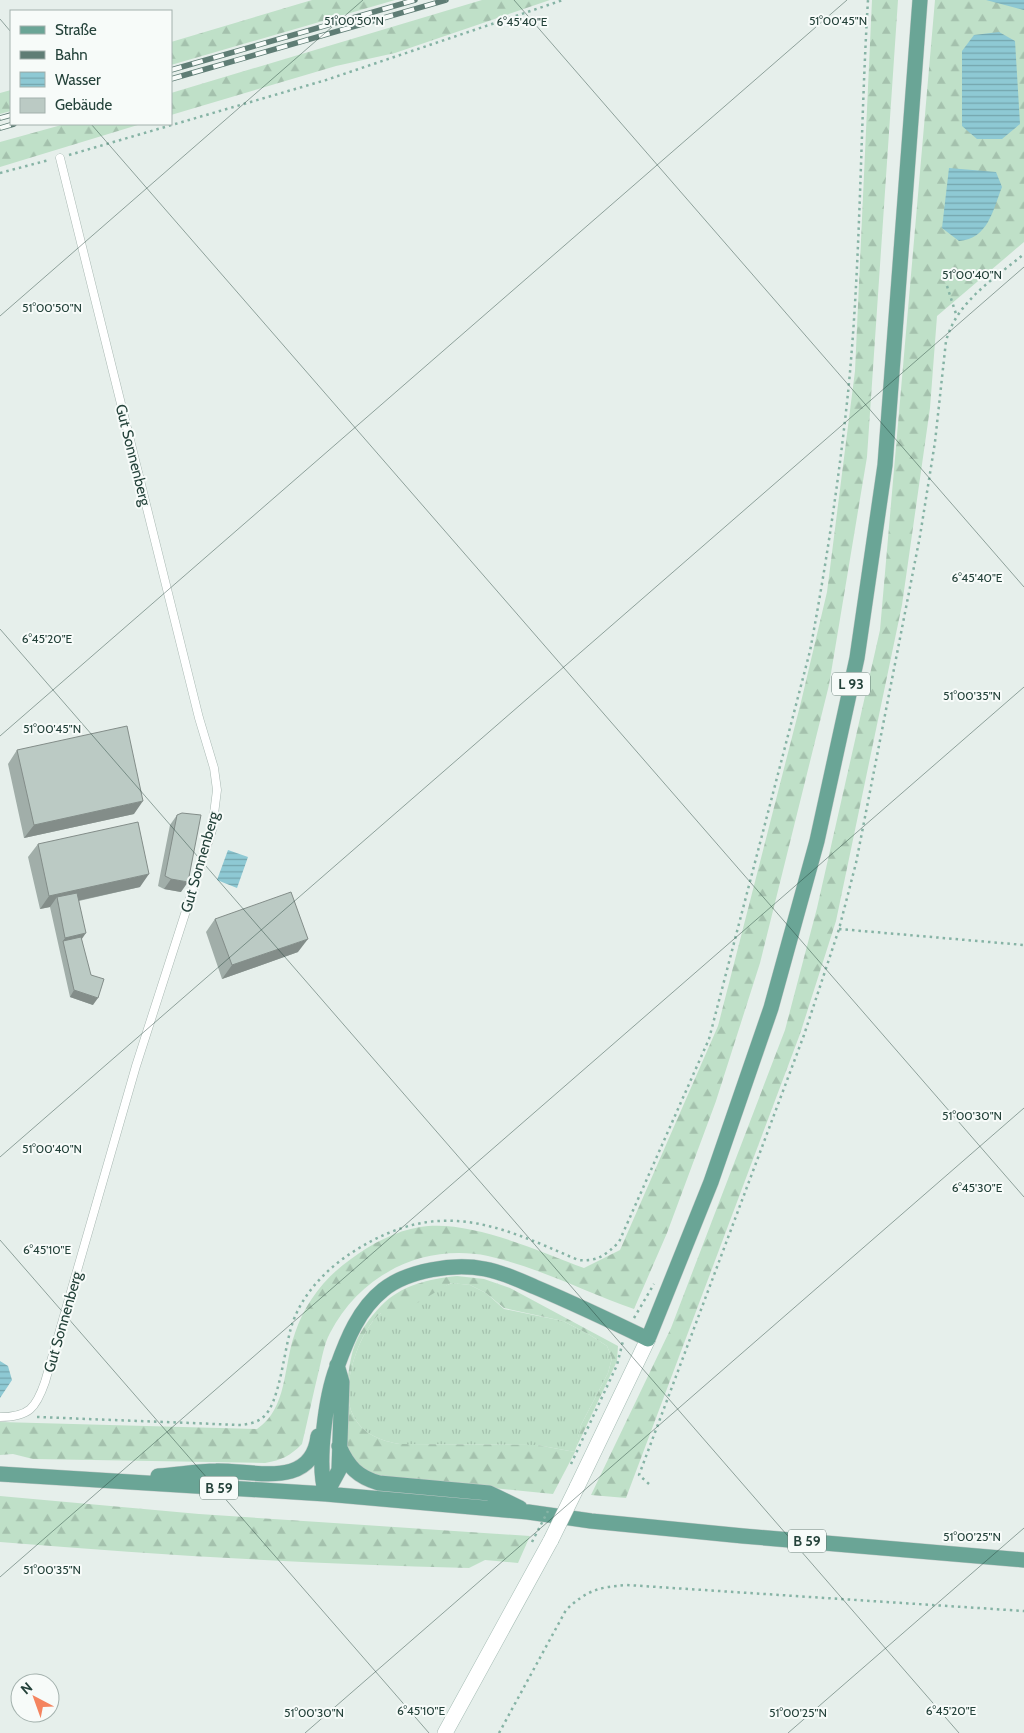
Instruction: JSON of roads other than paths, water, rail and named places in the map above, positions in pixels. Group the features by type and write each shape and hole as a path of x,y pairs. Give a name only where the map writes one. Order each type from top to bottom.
{"main road":[{"name":"L 93","path":"445,1733 551,1540 648,1340 711,1182 771,1008 817,842 857,658 886,465 920,0"},
{"path":"112,1481 215,1471 284,1474 296,1471 306,1464 314,1454 318,1441 323,1400 346,1340 363,1311 384,1289 417,1273 450,1266 484,1269 514,1278 648,1340"},
{"path":"326,1494 339,1470 342,1382 337,1365"},
{"path":"326,1494 322,1481 322,1471 331,1382"},
{"path":"339,1446 345,1461 364,1478 379,1483 489,1493 528,1512"},
{"name":"B 59","path":"0,1474 326,1494 528,1512 591,1521 724,1534 1024,1560"}],"lane":[{"name":"Gut Sonnenberg","path":"0,1416 12,1417 28,1410 38,1402 45,1382 136,1066 212,830 217,790 214,768 198,718 60,158"}],"water":[{"path":"986,0 1024,0 1024,10"},
{"path":"999,32 1015,41 1020,124 1002,139 977,139 962,126 962,51 974,35"},
{"path":"949,168 996,172 1002,187 988,222 977,235 969,239 959,241 942,228"},
{"path":"228,850 248,857 237,888 217,880"},
{"path":"0,1361 8,1366 12,1380 0,1398"}],"railway":[{"path":"172,70 415,0"},
{"path":"172,79 446,0"},
{"path":"0,118 10,115"},
{"path":"0,128 10,125"}]}
